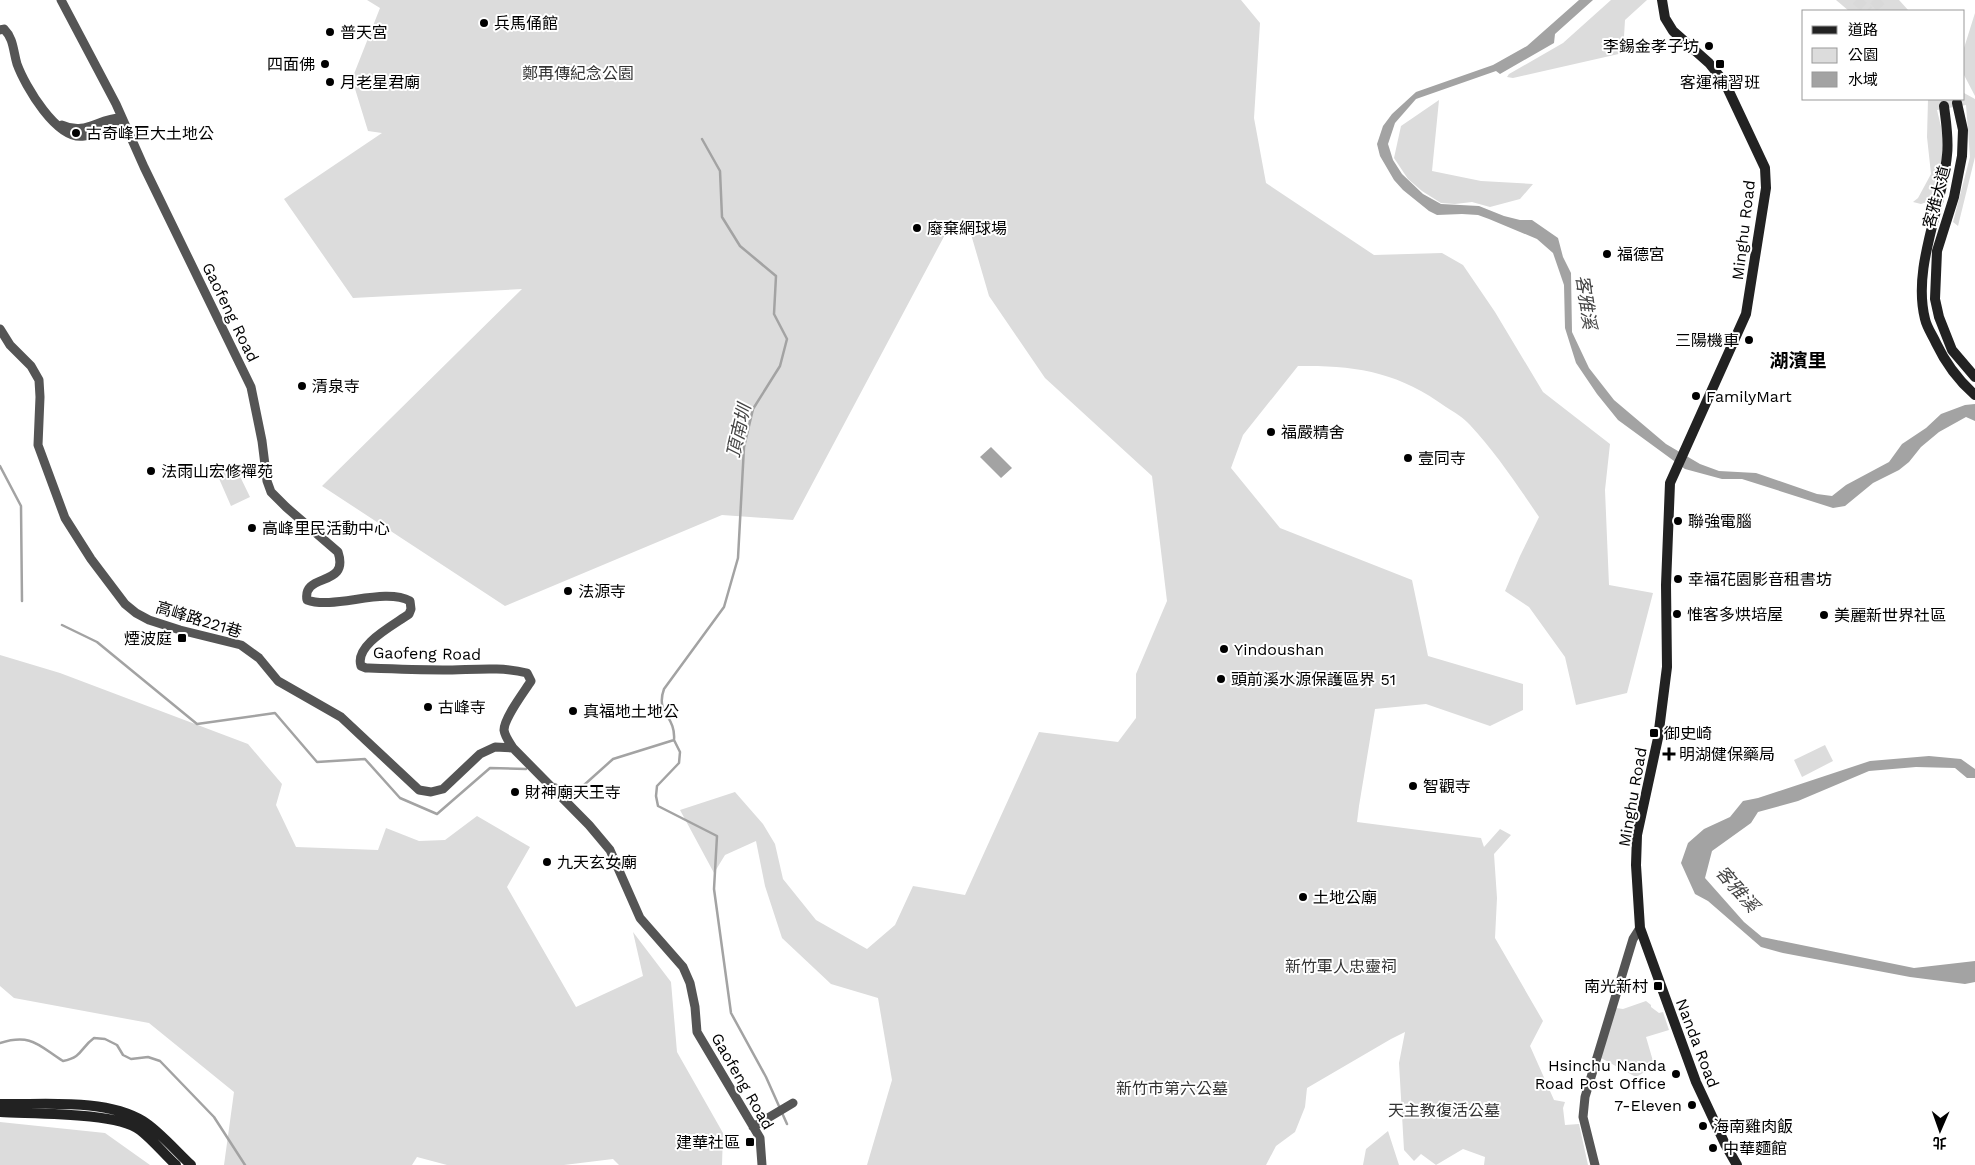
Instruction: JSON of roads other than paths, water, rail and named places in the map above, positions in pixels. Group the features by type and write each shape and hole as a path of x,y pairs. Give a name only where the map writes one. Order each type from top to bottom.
{"main road":[{"name":"Minghu Road","path":"1640,928 1636,865 1637,835 1658,738 1667,667 1666,585 1670,483 1748,308 1766,188 1766,168 1726,83 1709,63 1673,31 1665,18 1662,0"},
{"name":"客雅大道","path":"1957,103 1962,130 1962,156 1954,197 1937,251 1935,299 1939,317 1952,350 1975,377"},
{"name":"客雅大道","path":"1944,106 1947,154 1936,220 1927,246 1922,300 1926,322 1944,358 1975,394"},
{"name":"Nanda Road","path":"1640,928 1696,1082 1737,1165"},
{"path":"0,1104 116,1108 145,1122 191,1165"},
{"path":"0,1112 96,1117 118,1120 139,1129 176,1165"}],"street":[{"name":"Gaofeng Road","path":"61,0 121,118 250,387 262,441 270,492 338,552 340,560 337,572 330,578 318,581 309,587 306,593 307,600 325,602 386,597 410,601 411,609 409,614 373,639 362,652 359,660 361,666 366,668 494,669 527,673 531,681 507,720 504,729 506,738 513,748 589,825 610,850 640,918 683,967 692,991 697,1032 760,1138 762,1165"},
{"path":"0,30 4,30 10,35 17,65 38,104 52,120 70,129 81,130 110,118 121,118"},
{"name":"高峰路221巷","path":"0,329 10,345 31,366 39,380 38,445 65,518 114,591 136,613 149,620 180,630 241,645 259,658 278,682 341,717 379,750 419,790 431,792 443,789 480,754 494,747 513,748"},
{"name":"Minghu Road","path":"1595,1165 1584,1117 1585,1097 1633,939 1640,928"},
{"path":"753,1127 793,1103"}],"water":[{"name":"客雅溪","path":"1579,0 1593,0 1555,34 1554,43 1500,74 1496,71 1416,99 1395,123 1388,144 1393,160 1402,174 1423,194 1441,204 1479,206 1504,216 1520,220 1532,220 1558,238 1563,257 1571,273 1572,332 1589,368 1614,400 1666,444 1700,464 1719,471 1756,473 1817,494 1832,496 1846,485 1889,462 1902,444 1926,428 1941,414 1965,405 1975,404 1975,421 1966,417 1939,432 1921,447 1909,462 1899,470 1873,483 1845,506 1833,508 1742,479 1722,479 1685,469 1618,420 1576,363 1565,328 1564,285 1553,253 1537,239 1478,215 1437,215 1429,211 1403,190 1394,180 1380,156 1377,144 1383,126 1392,114 1416,92 1493,65 1527,46"},
{"path":"991,447 1012,468 1001,478 980,457"},
{"name":"客雅溪","path":"1929,756 1961,759 1975,769 1975,778 1967,778 1955,768 1916,767 1869,771 1798,801 1758,812 1751,823 1712,851 1705,878 1744,922 1762,937 1914,968 1975,961 1975,982 1965,984 1910,977 1783,953 1761,947 1708,901 1695,894 1681,863 1688,843 1704,829 1730,817 1743,801 1758,798 1870,761"}],"waterway":[{"name":"頂南圳","path":"674,740 672,725 662,704 664,689 724,607 738,558 744,447 753,409 780,366 787,339 774,314 776,276 740,246 722,217 720,171 702,139"},
{"path":"0,466 21,506 22,601"},
{"path":"62,625 97,642 197,724 275,713 317,762 365,759 400,798 437,814 490,768 526,769"},
{"path":"555,784 574,794 613,759 674,740 680,752 679,763 657,786 658,806 717,836 714,889 731,1013 766,1077 787,1124"},
{"path":"0,1043 20,1039 28,1040 41,1046 63,1061 78,1055 94,1038 105,1039 117,1045 123,1055 131,1059 148,1057 160,1061 214,1117 245,1165"}],"tunnel":[{"path":"1856,0 1868,10"},
{"path":"1874,0 1883,10"}],"place":[{"name":"兵馬俑館","path":"484,23"},
{"name":"普天宮","path":"330,32"},
{"name":"李錫金孝子坊","path":"1709,46"},
{"name":"四面佛","path":"325,64"},
{"name":"客運補習班","path":"1720,64"},
{"name":"月老星君廟","path":"330,82"},
{"name":"古奇峰巨大土地公","path":"76,133"},
{"name":"廢棄網球場","path":"917,228"},
{"name":"福德宮","path":"1607,254"},
{"name":"三陽機車","path":"1749,340"},
{"name":"清泉寺","path":"302,386"},
{"name":"FamilyMart","path":"1696,396"},
{"name":"福嚴精舍","path":"1271,432"},
{"name":"壹同寺","path":"1408,458"},
{"name":"法雨山宏修禪苑","path":"151,471"},
{"name":"聯強電腦","path":"1678,521"},
{"name":"高峰里民活動中心","path":"252,528"},
{"name":"幸福花園影音租書坊","path":"1678,579"},
{"name":"法源寺","path":"568,591"},
{"name":"惟客多烘培屋","path":"1677,614"},
{"name":"美麗新世界社區","path":"1824,615"},
{"name":"煙波庭","path":"182,638"},
{"name":"Yindoushan","path":"1224,649"},
{"name":"頭前溪水源保護區界 51","path":"1221,679"},
{"name":"古峰寺","path":"428,707"},
{"name":"真福地土地公","path":"573,711"},
{"name":"御史崎","path":"1654,733"},
{"name":"明湖健保藥局","path":"1669,754"},
{"name":"智觀寺","path":"1413,786"},
{"name":"財神廟天王寺","path":"515,792"},
{"name":"九天玄女廟","path":"547,862"},
{"name":"土地公廟","path":"1303,897"},
{"name":"南光新村","path":"1658,986"},
{"name":"Hsinchu Nanda Road Post Office","path":"1676,1074"},
{"name":"7-Eleven","path":"1692,1105"},
{"name":"海南雞肉飯","path":"1703,1126"},
{"name":"建華社區","path":"750,1142"},
{"name":"中華麵館","path":"1713,1148"}],"district":[{"name":"湖濱里","path":"1798,360"}],"park label":[{"name":"鄭再傳紀念公園","path":"578,73"},
{"name":"新竹軍人忠靈祠","path":"1341,966"},
{"name":"新竹市第六公墓","path":"1172,1088"},
{"name":"天主教復活公墓","path":"1444,1110"}]}
